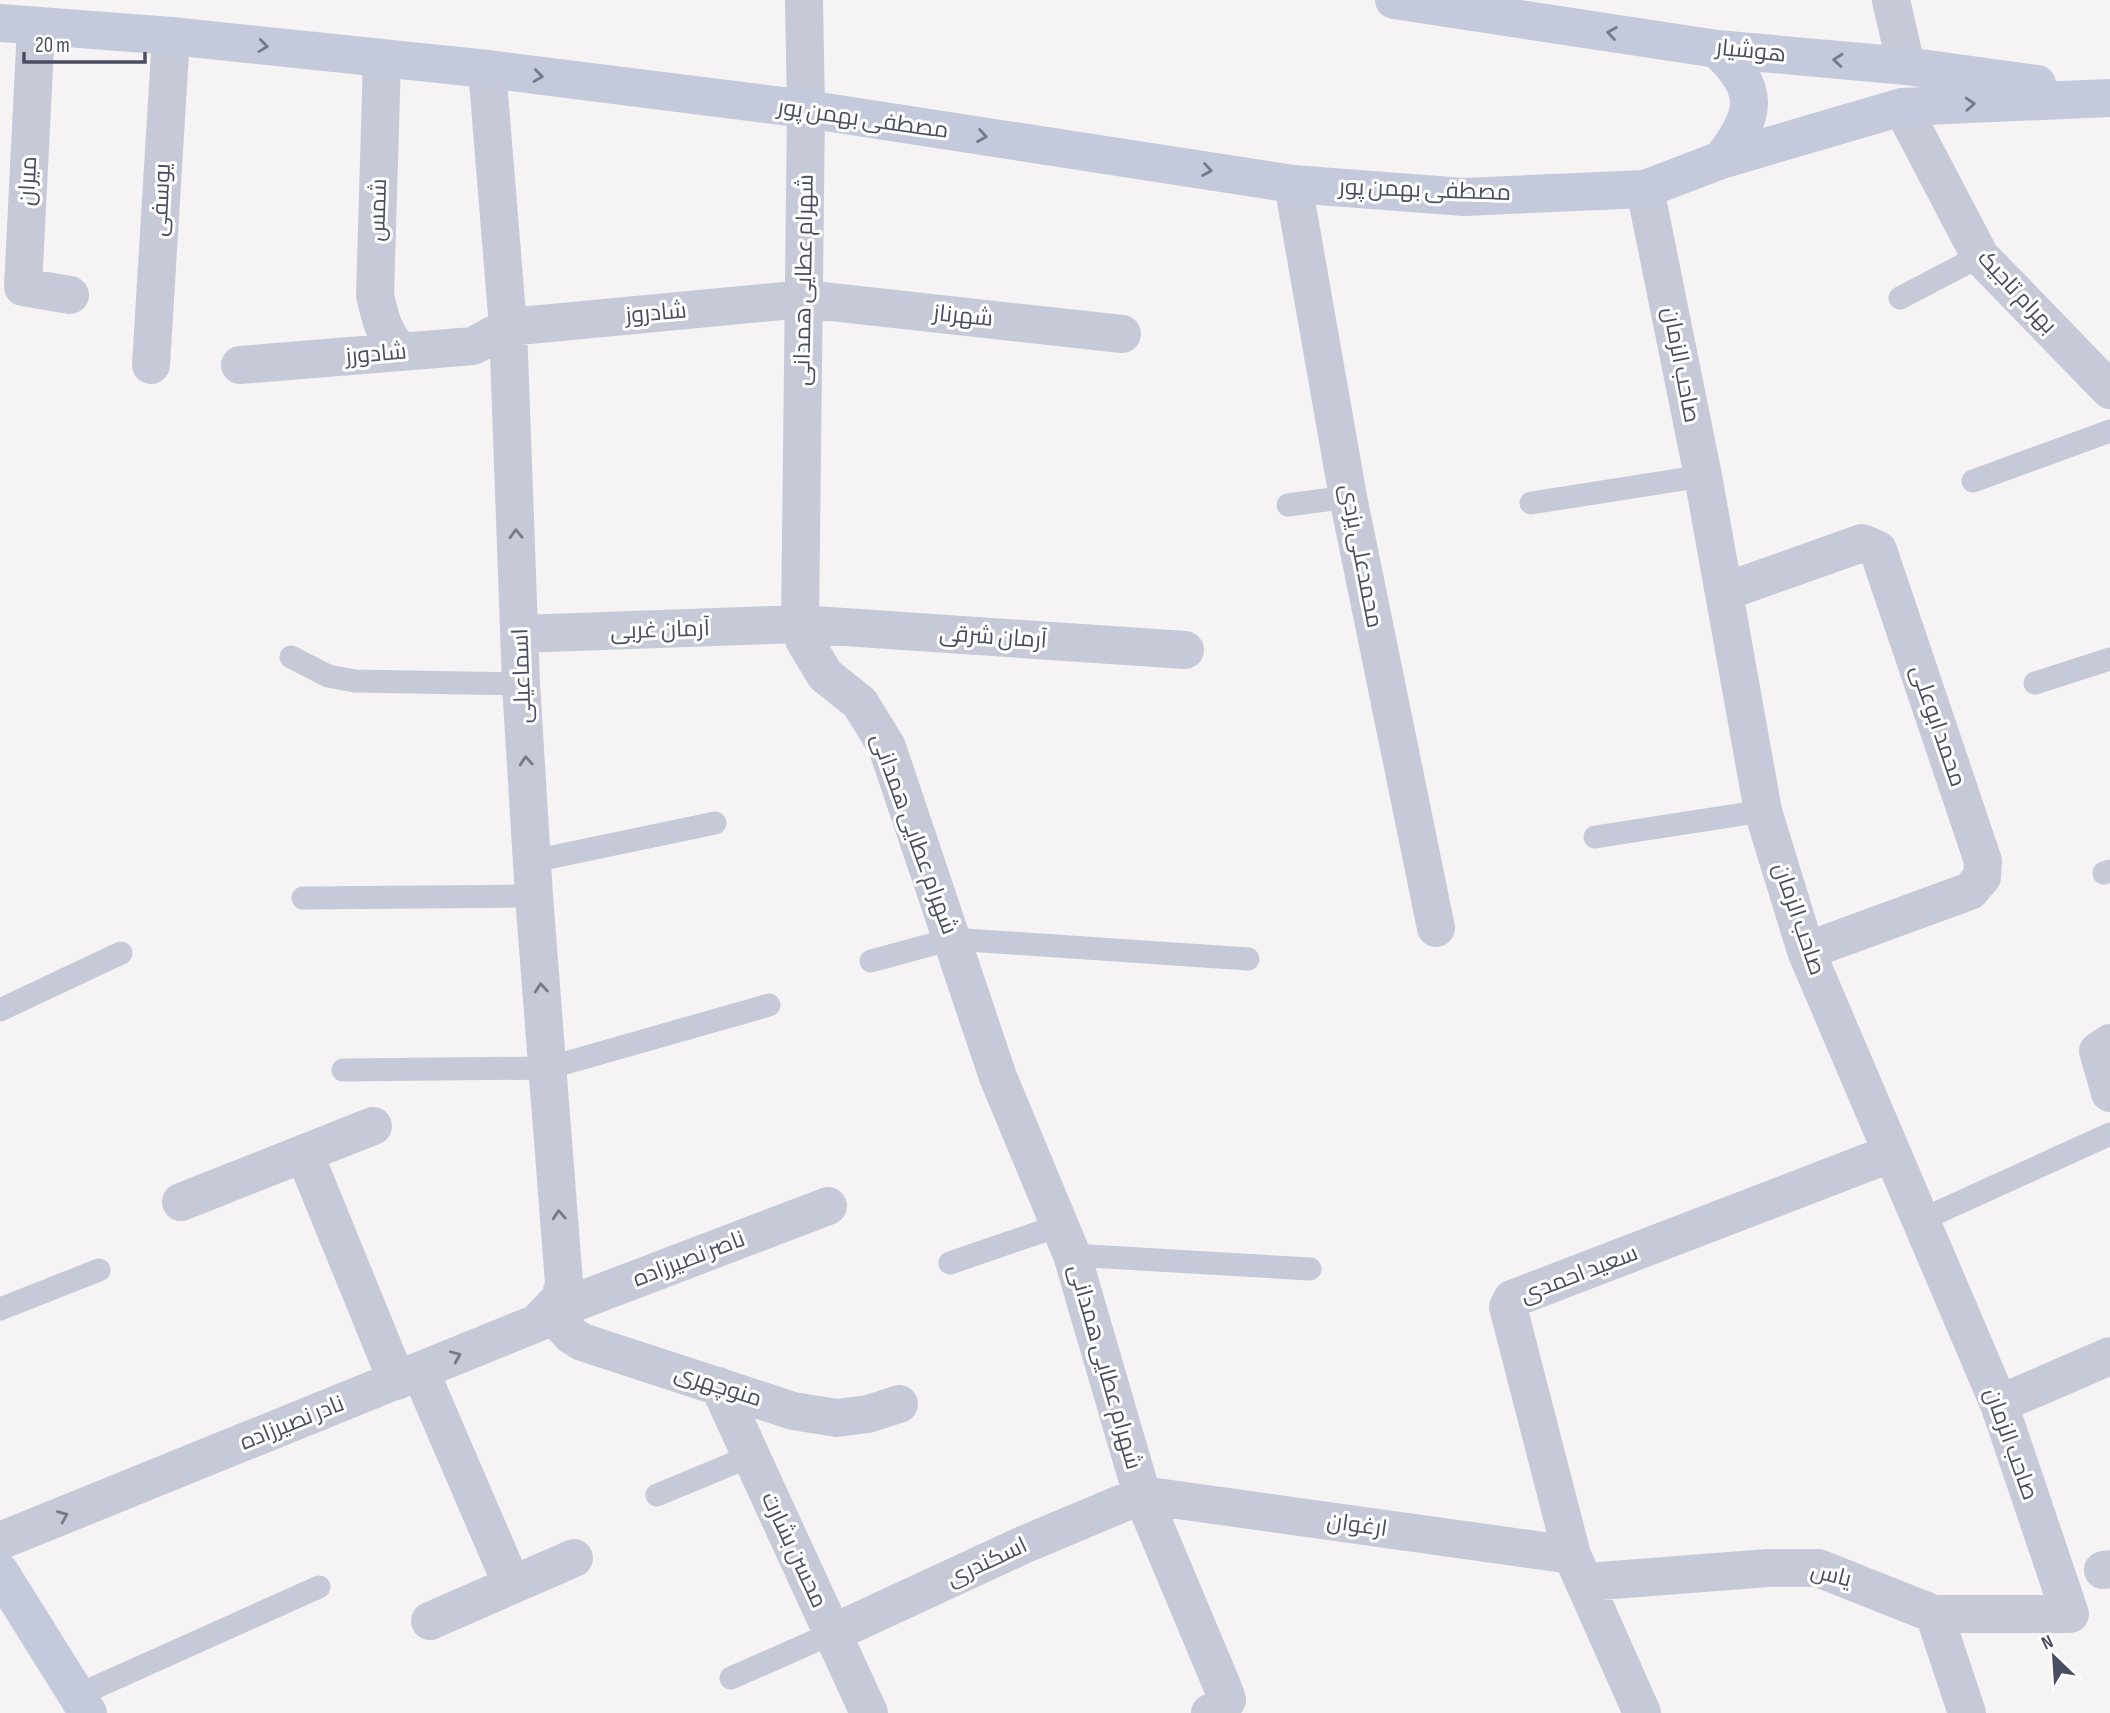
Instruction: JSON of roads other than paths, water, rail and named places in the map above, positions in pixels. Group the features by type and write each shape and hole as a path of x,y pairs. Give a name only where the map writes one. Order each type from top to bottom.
{"main road":[{"name":"هوشیار","path":"1394,0 1717,49 1906,66 2110,96"},
{"name":"مصطفی بهمن پور","path":"18,25 171,36 487,69 806,110 1293,184 1464,197 1645,189 1721,160 1902,107"},
{"path":"1717,49 1738,68 1750,100 1744,131 1721,160"},
{"name":"هوشیار","path":"1902,107 2110,96"},
{"path":"0,1572 82,1705"}],"street":[{"name":"شهرام عطایی همدانی","path":"804,0 806,110 800,624 804,640 825,675 860,704 887,747 998,1077 1065,1240 1143,1495 1227,1700 1221,1708 1210,1713"},
{"path":"1891,0 1906,66"},
{"name":"میران","path":"18,25 23,288 70,295"},
{"name":"یوسفی","path":"151,365 171,36"},
{"name":"شمس","path":"382,60 375,295 381,323 391,342 401,352"},
{"name":"اسماعیلی","path":"487,69 508,327 521,684 548,1068 557,1297"},
{"name":"بهرام تاجیک","path":"1902,107 1980,256 2110,390"},
{"name":"محمدعلی یزدی","path":"1293,184 1348,497 1437,928"},
{"name":"صاحب الزمان","path":"1645,189 1703,476 1763,811 1807,950 1999,1404 2070,1614"},
{"name":"شادروز","path":"508,327 804,299"},
{"name":"شهرناز","path":"804,299 1122,334"},
{"name":"شادورز","path":"240,365 473,346 508,327"},
{"name":"محمد ابوعلی","path":"1724,592 1862,542 1878,550 1983,861 1982,877 1970,891 1807,950"},
{"name":"آرمان غربی","path":"520,634 800,624"},
{"name":"آرمان شرقی","path":"800,624 1185,650"},
{"path":"2110,1043 2098,1051 2110,1093"},
{"path":"181,1202 373,1126"},
{"path":"304,1153 408,1376 512,1585"},
{"name":"سعید احمدی","path":"1642,1713 1580,1568 1508,1307 1512,1299 1892,1153"},
{"name":"ناصر نصیرزاده","path":"557,1297 828,1206"},
{"name":"نادر نصیرزاده","path":"0,1541 537,1323 557,1297"},
{"name":"منوچهری","path":"557,1297 564,1328 582,1342 793,1411 837,1418 868,1414 899,1405"},
{"path":"1999,1404 2110,1356"},
{"name":"محسن بشارت","path":"719,1386 869,1713"},
{"name":"ارغوان","path":"1143,1495 1580,1568"},
{"name":"اسکندری","path":"833,1633 1023,1545 1143,1495"},
{"path":"430,1621 574,1558"},
{"name":"یاس","path":"1580,1568 1818,1568 1934,1614 2070,1614"},
{"path":"1934,1614 1966,1713"}],"lane":[{"path":"1900,298 1980,256"},
{"path":"1973,481 2110,431"},
{"path":"1531,503 1703,476"},
{"path":"1288,506 1348,497"},
{"path":"291,657 328,676 355,681 521,684"},
{"path":"2035,683 2110,659"},
{"path":"1595,837 1763,811"},
{"path":"303,898 533,878 715,823"},
{"path":"871,961 952,939 1248,959"},
{"path":"0,1010 121,953"},
{"path":"343,1070 548,1068 769,1005"},
{"path":"1921,1220 2110,1134"},
{"path":"950,1263 1065,1240 1310,1269"},
{"path":"0,1309 99,1270"},
{"path":"657,1495 751,1456"},
{"path":"82,1705 319,1587"},
{"path":"731,1678 833,1633"}]}
